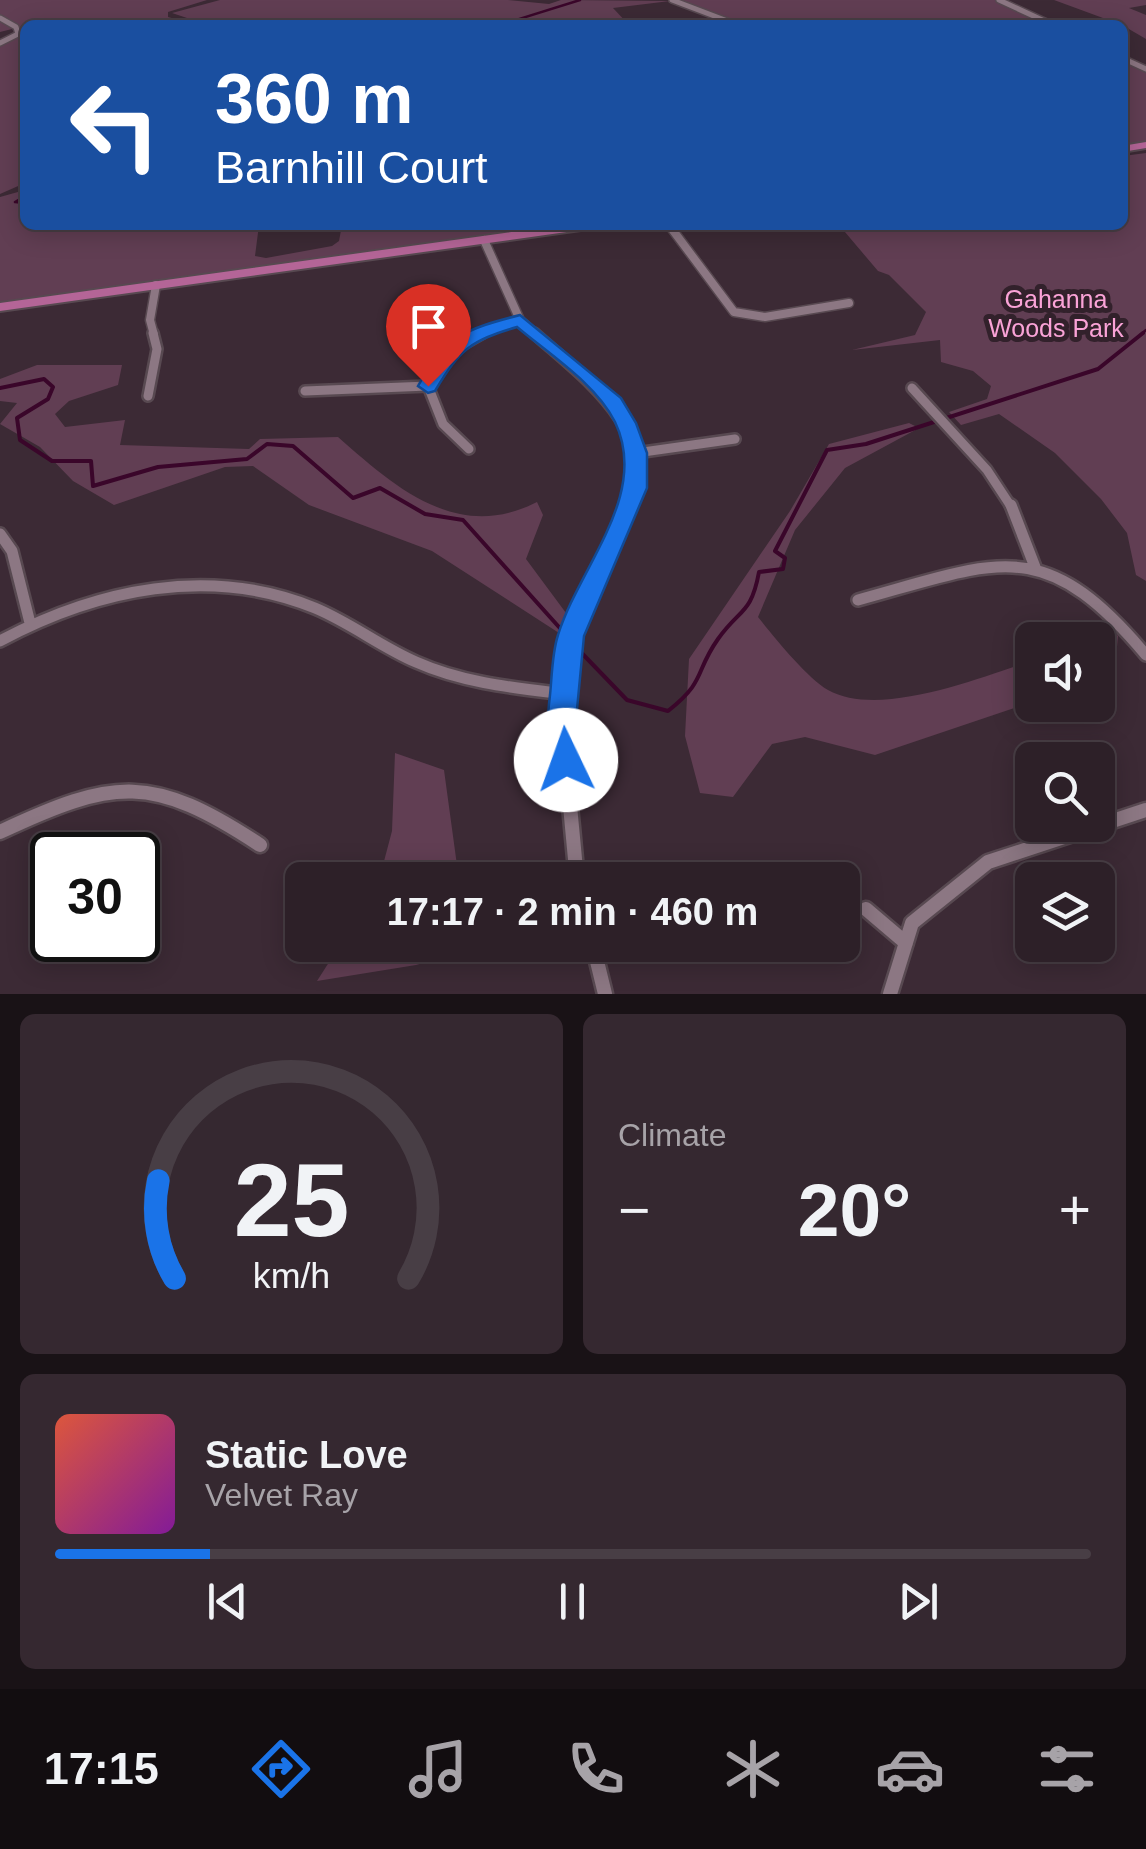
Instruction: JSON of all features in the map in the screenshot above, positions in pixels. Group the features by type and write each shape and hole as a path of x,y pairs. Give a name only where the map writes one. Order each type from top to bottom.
{"main road":[{"path":"0,307 553,230"}],"street":[{"path":"672,0 722,20"},
{"path":"999,0 1041,20"},
{"path":"0,18 16,27 18,34 0,43"},
{"path":"673,230 734,312 765,317 850,302"},
{"path":"484,240 520,320 614,403 636,453 636,488 570,636 562,720 575,862"},
{"path":"148,396 157,349 150,320 156,285"},
{"path":"428,386 446,353 485,331 520,320"},
{"path":"305,391 428,386"},
{"path":"428,386 444,424 469,449"},
{"path":"912,388 1008,499 1032,550 1035,567"},
{"path":"636,453 735,440"},
{"path":"0,534 12,551 30,622"},
{"path":"858,600 998,566 1035,567 1070,580 1092,597 1146,654"},
{"path":"0,641 30,622 108,594 218,582 313,608 425,666 489,686 565,694"},
{"path":"0,832 72,797 144,787 205,807 260,845"},
{"path":"890,994 912,922 988,862 1146,810"},
{"path":"866,909 906,943"},
{"path":"597,962 605,994"}],"green space":[{"path":"0,0 207,0 168,12 168,17 179,20 20,20 20,27 0,32"},
{"path":"220,0 508,0 549,4 561,0 670,1 613,8 624,20 193,20 172,13"},
{"path":"676,0 996,0 1038,20 730,20"},
{"path":"1054,0 1146,0 1146,5 1129,8 1146,15 1146,39 1128,28 1128,20 1108,20"},
{"path":"20,33 20,185 0,194 0,44"},
{"path":"1128,63 1146,71 1146,142 1128,145"},
{"name":"Gahanna Woods Park","path":"1146,153 1146,581 1136,575 1127,533 1101,499 1055,453 999,414 961,425 949,412 987,399 991,386 973,371 941,362 940,340 852,350 915,335 926,312 889,275 878,271 843,230 1128,230 1128,155"},
{"path":"20,191 20,230 258,230 255,256 266,258 332,246 339,241 341,230 520,230 0,303 0,197"},
{"path":"37,365 122,365 118,385 69,401 55,414 65,427 125,420 120,445 249,449 260,439 338,437 405,490 454,513 508,513 537,502 543,515 526,559 566,613 559,633 432,551 309,505 253,466 225,467 114,505 73,481 40,447 0,424 17,403 0,401 0,379"},
{"path":"909,423 919,428 845,468 795,530 758,617 810,676 828,690 850,698 902,698 1015,667 1015,708 875,755 805,737 772,744 733,797 700,793 685,736 689,659 790,511 829,444"},
{"path":"395,753 444,770 457,862 384,862 392,831"},
{"path":"329,962 427,962 416,965 317,981"}],"waterway":[{"path":"516,20 580,0"},
{"path":"20,199 15,202 20,202"},
{"path":"1140,335 1146,330"},
{"path":"572,643 627,700 668,711 695,684 718,639 748,604 759,572 783,569 785,558 775,551 827,450 866,444 1098,369 1143,333"},
{"path":"0,388 44,379 53,387 48,399 17,418 20,440 52,461 91,461 93,486 158,467 247,459 267,444 293,446 353,498 380,488 425,514 463,520 567,636"}],"route":[{"path":"428,386 446,353 485,331 520,320 614,403 626,423 636,453 636,488 570,636 562,720 566,760"}]}
